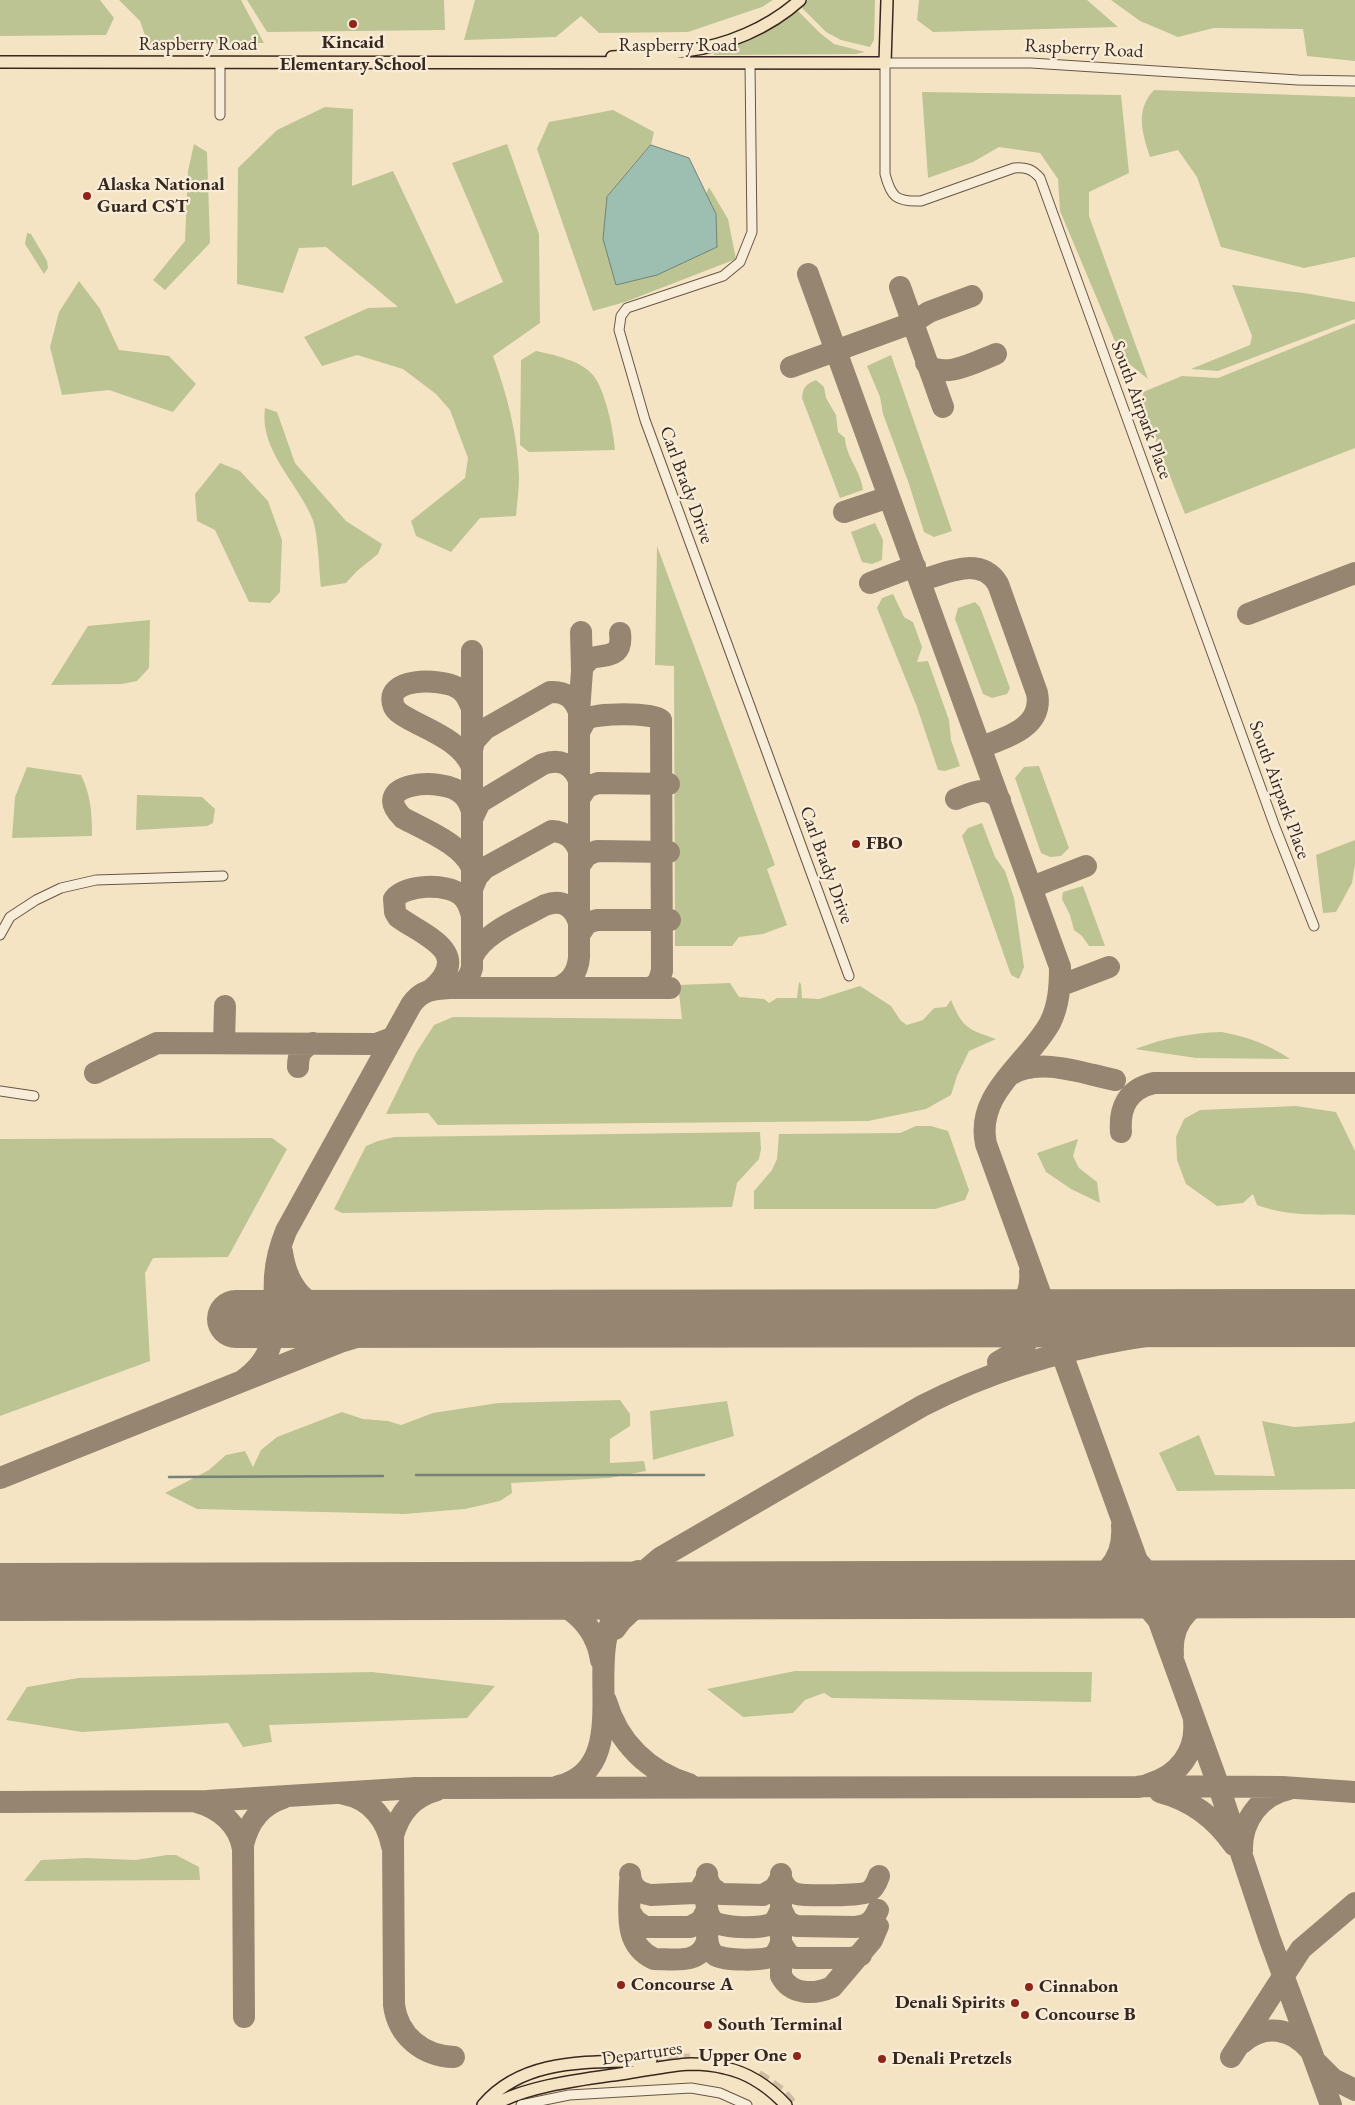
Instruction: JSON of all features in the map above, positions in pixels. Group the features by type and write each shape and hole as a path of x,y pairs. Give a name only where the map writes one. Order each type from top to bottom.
{"main road":[{"path":"550,63 685,51 716,44 762,26 800,0"},
{"path":"885,63 886,0"},
{"name":"Raspberry Road","path":"0,62 885,63"},
{"path":"483,2105 498,2091 517,2079 547,2068 563,2064 652,2060"},
{"name":"Departures","path":"494,2105 521,2099 582,2080 676,2066 715,2066 738,2072 758,2081 786,2105"}],"street":[{"path":"220,62 220,115"},
{"name":"Raspberry Road","path":"885,63 1031,63 1298,80 1355,80"},
{"name":"South Airpark Place","path":"885,63 885,174 888,187 894,197 906,202 921,201 1014,168 1025,167 1033,171 1040,178 1275,827 1314,926"},
{"name":"Carl Brady Drive","path":"750,64 752,232 740,262 723,276 627,308 622,316 619,330 645,420 849,976"},
{"path":"0,935 10,917 61,888 96,880 224,876"},
{"path":"0,1091 34,1096"},
{"path":"521,2099 546,2099 577,2094 691,2088 720,2093 747,2105"}],"green space":[{"path":"0,0 100,0 114,18 106,35 0,36"},
{"path":"119,0 241,0 264,43 148,44 140,21"},
{"path":"247,0 444,0 445,30 267,32"},
{"path":"475,0 773,0 762,7 688,32 599,33 581,16 556,37 464,40"},
{"path":"808,0 875,0 874,40 870,47 841,40 826,32 800,6"},
{"path":"919,0 1087,0 1118,27 933,32 917,20"},
{"path":"1111,0 1355,0 1355,61 1307,56 1303,29 1214,28 1178,37 1140,21"},
{"path":"797,10 834,44 865,52 856,54 714,55 714,51 747,41 768,30"},
{"path":"1154,90 1355,97 1355,257 1304,268 1221,247 1197,177 1178,150 1150,157 1143,130 1142,113 1144,105"},
{"path":"922,92 1121,95 1129,173 1089,192 1089,216 1148,379 1122,358 1060,211 1058,179 1040,153 999,147 973,162 928,178"},
{"path":"325,107 353,109 352,186 393,171 456,304 503,282 452,163 507,144 539,234 540,323 493,356 503,385 514,431 519,477 516,516 480,518 451,552 416,536 411,521 465,478 468,458 450,410 436,394 403,369 357,355 322,366 304,337 368,308 398,307 326,247 299,248 283,293 237,284 238,168 277,130"},
{"path":"613,110 654,132 651,145 607,197 716,214 706,194 709,187 728,219 736,259 625,302 593,311 537,149 549,122"},
{"path":"194,144 207,152 210,243 165,290 153,280 185,241 188,171"},
{"path":"27,233 31,234 47,261 48,268 44,274 25,244"},
{"path":"79,281 100,309 119,350 169,356 196,384 173,412 109,390 62,395 50,347 59,312"},
{"path":"1232,285 1304,293 1355,302 1355,319 1218,371 1191,369 1250,345 1252,336"},
{"path":"1355,323 1355,448 1185,514 1144,411 1143,392 1182,376 1218,378"},
{"path":"536,351 559,356 574,362 593,375 605,400 611,422 615,450 529,452 520,445 521,360"},
{"path":"891,355 952,531 934,537 924,532 909,484 883,414 880,397 867,366"},
{"path":"816,380 824,387 826,398 836,415 838,432 845,438 848,451 862,483 863,490 840,498 802,398 806,386"},
{"path":"265,408 277,412 295,463 346,521 382,544 378,554 357,571 346,583 321,587 314,524 305,505 273,452 265,423"},
{"path":"220,463 240,471 268,501 282,540 280,592 270,603 249,602 215,530 197,521 195,494"},
{"path":"875,523 883,540 882,560 872,564 862,562 851,532"},
{"path":"657,546 775,865 767,869 787,925 763,934 739,937 732,946 675,946 674,666 655,665"},
{"path":"893,594 904,617 913,622 922,647 917,662 928,661 949,720 951,740 960,766 945,771 938,770 917,707 877,608 882,598"},
{"path":"975,602 980,607 1010,688 1007,694 992,698 983,694 955,619 958,608"},
{"path":"150,620 149,668 137,681 122,684 51,685 88,626"},
{"path":"1039,766 1069,848 1061,856 1050,857 1041,853 1015,778 1024,767"},
{"path":"27,767 81,775 90,805 92,836 12,838 15,797"},
{"path":"137,795 202,797 215,809 213,823 207,826 136,830"},
{"path":"982,823 995,857 1005,871 1014,898 1024,967 1019,979 1011,975 962,836 968,828"},
{"path":"1355,840 1355,864 1352,883 1336,912 1323,913 1316,855"},
{"path":"1083,886 1105,946 1089,946 1082,936 1074,930 1070,915 1062,899 1063,892"},
{"path":"799,982 801,984 802,998 819,999 860,986 891,1006 901,1021 907,1025 923,1020 934,1008 946,1007 951,1000 959,1016 967,1026 978,1033 996,1039 969,1051 957,1076 951,1095 926,1109 868,1121 438,1125 428,1113 386,1114 416,1053 434,1025 453,1017 682,1019 678,985 730,983 739,997 764,999 769,1003 777,998 797,998"},
{"path":"1222,1032 1258,1042 1290,1059 1196,1058 1135,1049 1178,1037"},
{"path":"1296,1106 1336,1112 1355,1151 1355,1215 1305,1214 1269,1209 1257,1205 1253,1194 1243,1203 1217,1206 1186,1184 1177,1160 1176,1137 1184,1119 1200,1110"},
{"path":"916,1126 931,1126 948,1131 969,1190 965,1200 935,1209 754,1209 754,1191 772,1170 777,1159 779,1134 900,1133"},
{"path":"760,1132 761,1149 759,1159 737,1183 732,1207 342,1213 334,1209 366,1146 394,1137"},
{"path":"272,1138 287,1149 228,1257 153,1258 145,1273 150,1361 0,1416 0,1139"},
{"path":"1078,1139 1073,1156 1079,1168 1097,1182 1100,1203 1071,1189 1046,1172 1037,1153"},
{"path":"620,1400 630,1414 630,1426 610,1439 610,1463 644,1461 646,1471 609,1478 511,1483 512,1493 500,1501 465,1509 404,1514 197,1509 165,1493 209,1470 226,1455 245,1451 253,1467 261,1450 277,1437 342,1412 363,1419 388,1421 401,1425 433,1413 498,1403"},
{"path":"727,1401 734,1436 653,1460 650,1411"},
{"path":"1262,1421 1294,1427 1352,1423 1355,1421 1355,1489 1177,1491 1159,1453 1199,1435 1215,1475 1275,1476"},
{"path":"795,1671 1092,1672 1091,1702 832,1698 824,1693 805,1700 793,1713 743,1717 707,1689"},
{"path":"372,1672 495,1686 467,1718 269,1725 272,1742 243,1747 228,1723 82,1732 6,1720 27,1687 78,1678"},
{"path":"176,1855 199,1867 200,1880 24,1881 41,1860 86,1858 136,1860"}],"shaded area":[{"path":"651,145 689,158 716,214 717,247 657,275 616,285 603,239 607,197"}],"waterway":[{"path":"416,1475 704,1475"},
{"path":"169,1477 383,1476"}],"taxiway":[{"path":"808,274 1060,967 1060,981 1053,1016 1040,1038 1006,1079 988,1109 985,1126 986,1144 1219,1787 1269,1937 1331,2105"},
{"path":"900,287 943,407"},
{"path":"791,367 912,323 929,312 972,296"},
{"path":"926,363 933,368 951,370 970,365 996,354"},
{"path":"844,512 889,497"},
{"path":"870,583 915,566"},
{"path":"920,581 951,571 972,568 982,570 991,575 998,584 1037,693 1038,705 1035,715 1021,729 1001,740 981,747"},
{"path":"1248,614 1355,573"},
{"path":"557,988 566,983 572,976 577,967 579,957 579,712 582,671 581,632"},
{"path":"582,671 583,666 591,658 609,655 617,650 620,633"},
{"path":"452,988 465,981 472,968 472,651"},
{"path":"472,708 462,691 449,684 438,682 415,682 404,685 397,690 393,697 394,707 399,713 445,738 461,751 472,767"},
{"path":"472,750 474,741 485,729 550,692 568,696 572,699 579,712"},
{"path":"579,732 586,719 592,717 624,714 655,717 661,720 662,971 658,983 650,988"},
{"path":"472,819 480,802 543,764 549,762 565,764 573,770 579,780"},
{"path":"579,799 587,787 598,783 669,784"},
{"path":"472,811 462,794 453,788 440,785 412,786 401,790 394,797 394,806 403,818 452,845 461,852 472,868"},
{"path":"956,799 974,792 985,791 990,792 1000,800"},
{"path":"472,889 477,877 485,868 552,831 569,836 579,851"},
{"path":"579,866 587,855 597,851 669,852"},
{"path":"1032,887 1086,866"},
{"path":"432,989 444,976 448,965 447,955 431,938 398,917 395,912 394,899 399,894 416,888 446,888 455,891 463,897 472,916"},
{"path":"472,958 477,949 493,934 514,921 551,903 562,904 571,908 579,923"},
{"path":"579,935 587,923 597,920 670,920"},
{"path":"1067,983 1109,967"},
{"path":"242,1381 255,1370 264,1359 270,1347 274,1321 275,1276 286,1231 415,1000 429,991 452,988 670,988"},
{"path":"224,1043 225,1006"},
{"path":"95,1073 157,1043 376,1044 392,1038"},
{"path":"298,1067 301,1052 313,1043"},
{"path":"1010,1075 1034,1067 1048,1067 1062,1068 1115,1080"},
{"path":"1121,1132 1122,1115 1127,1100 1138,1090 1154,1083 1355,1083"},
{"path":"282,1252 290,1279 296,1290 304,1298 325,1311 352,1319"},
{"path":"987,1319 1006,1313 1020,1304 1028,1291 1030,1271"},
{"path":"1040,1296 1056,1311 1077,1318"},
{"path":"998,1362 1016,1351 1030,1339 1038,1323 1040,1301"},
{"path":"559,1786 579,1777 593,1762 600,1744 603,1722 604,1655 607,1635 615,1612 627,1592 642,1574 660,1558 922,1406 975,1382 1028,1363 1081,1348 1134,1338 1242,1325 1355,1318"},
{"path":"0,1478 340,1342 383,1329 436,1319"},
{"path":"1066,1591 1079,1587 1100,1576 1115,1561 1122,1539 1122,1525"},
{"path":"1139,1563 1162,1582 1190,1591"},
{"path":"591,1592 616,1584 638,1571"},
{"path":"615,1629 638,1606 657,1598 690,1591"},
{"path":"1104,1591 1133,1598 1156,1617"},
{"path":"1173,1655 1173,1642 1176,1630 1187,1612 1205,1600 1228,1591"},
{"path":"529,1592 555,1601 576,1614 592,1634 598,1646 601,1660"},
{"path":"606,1701 618,1730 637,1753 660,1772 689,1784"},
{"path":"1149,1784 1169,1775 1184,1761 1192,1743 1194,1721"},
{"path":"0,1802 207,1801 416,1788 1144,1786 1282,1787 1355,1792"},
{"path":"1242,1851 1245,1830 1254,1811 1269,1797 1289,1789"},
{"path":"437,1790 421,1796 403,1813 393,1836 394,2005 396,2016 401,2026 414,2042 432,2053 454,2057"},
{"path":"1160,1792 1182,1800 1202,1812 1219,1827 1234,1845"},
{"path":"344,1794 362,1801 376,1812 382,1819 392,1846"},
{"path":"244,2017 243,1845 248,1829 262,1810 283,1798"},
{"path":"197,1802 221,1813 233,1825 241,1840 243,1849"},
{"path":"630,1874 636,1889 651,1895 695,1893 700,1890 707,1878"},
{"path":"707,1874 707,1910 709,1916 716,1923 742,1927 768,1925 773,1923 781,1909"},
{"path":"781,1874 781,1976 791,1987 804,1992 825,1990 832,1987 872,1940 878,1926"},
{"path":"781,1878 787,1888 794,1893 802,1895 833,1895 868,1892 874,1887 879,1876"},
{"path":"707,1878 711,1887 721,1894 763,1895 775,1888 781,1878"},
{"path":"630,1882 630,1925 632,1935 644,1953 654,1959 685,1959 699,1954 704,1949 707,1941"},
{"path":"1231,2057 1301,1949 1355,1903"},
{"path":"781,1909 787,1921 796,1926 855,1927 869,1922 878,1910"},
{"path":"630,1912 636,1921 645,1927 690,1927 701,1921 707,1910"},
{"path":"707,1931 709,1948 715,1955 720,1957 735,1959 768,1958 776,1953 781,1943"},
{"path":"781,1943 788,1954 795,1958 851,1958 861,1955"},
{"path":"1242,2043 1259,2033 1278,2031 1295,2037 1310,2050"},
{"path":"1318,2064 1333,2079 1355,2090"}],"runway":[{"path":"236,1319 1355,1318"},
{"path":"0,1592 1355,1589"}],"tunnel":[{"path":"651,2060 690,2059"},
{"path":"758,2075 781,2091 793,2105"}],"place":[{"name":"Kincaid Elementary School","path":"353,24"},
{"name":"Alaska National Guard CST","path":"87,196"},
{"name":"FBO","path":"856,844"},
{"name":"Concourse A","path":"621,1985"},
{"name":"Cinnabon","path":"1029,1987"},
{"name":"Denali Spirits","path":"1015,2003"},
{"name":"Concourse B","path":"1025,2015"},
{"name":"South Terminal","path":"708,2025"},
{"name":"Upper One","path":"797,2056"},
{"name":"Denali Pretzels","path":"882,2059"}]}
